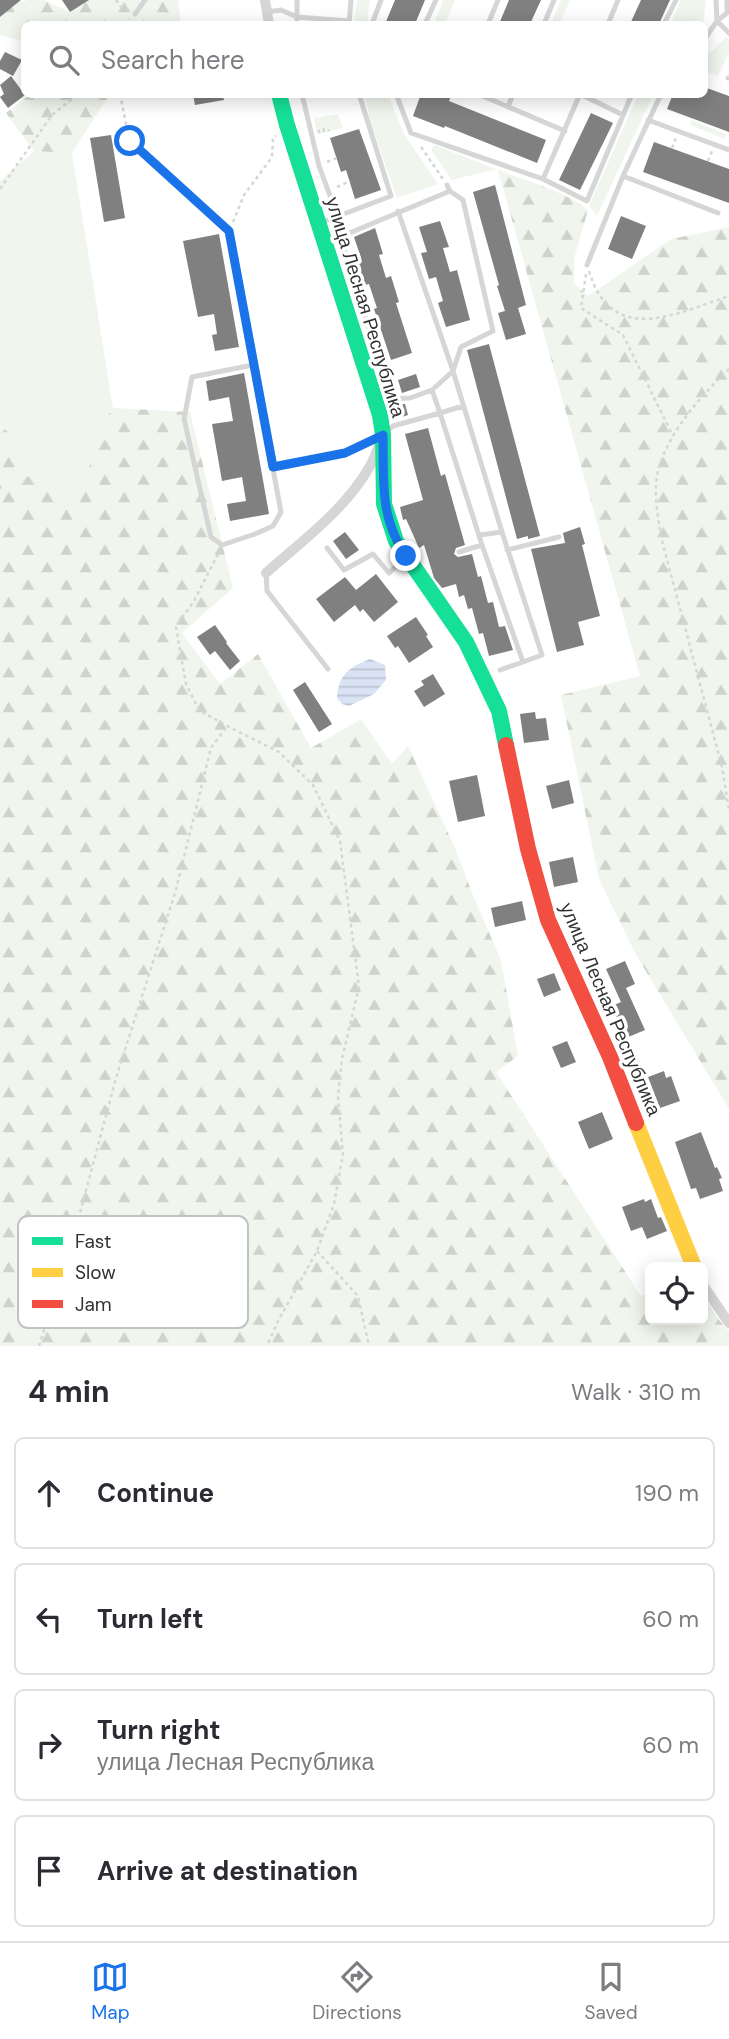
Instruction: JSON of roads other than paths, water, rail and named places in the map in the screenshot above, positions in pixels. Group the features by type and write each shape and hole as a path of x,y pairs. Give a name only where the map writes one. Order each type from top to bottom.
{"street":[{"name":"улица Лесная Республика","path":"280,98 380,415 384,504 396,541 466,642 499,711 528,849 548,920 610,1057 692,1262"},
{"path":"266,573 324,521 358,484 372,464 383,435"},
{"path":"708,1292 729,1323"}],"lane":[{"path":"135,14 145,0"},
{"path":"297,0 297,21"},
{"path":"349,21 351,0"},
{"path":"373,21 381,0"},
{"path":"426,21 436,0"},
{"path":"489,21 498,0"},
{"path":"545,21 554,0"},
{"path":"609,21 618,0"},
{"path":"666,21 676,0"},
{"path":"716,0 718,21 729,33"},
{"path":"708,36 727,13 727,0"},
{"path":"266,6 281,10 297,21"},
{"path":"303,98 319,166 338,217"},
{"path":"319,223 391,196 360,98"},
{"path":"398,98 411,133 543,179 587,201 630,98"},
{"path":"487,98 565,131"},
{"path":"508,107 511,98"},
{"path":"543,179 578,98"},
{"path":"588,98 623,115"},
{"path":"587,265 623,176 659,98"},
{"path":"648,120 729,150"},
{"path":"290,133 309,127"},
{"path":"130,141 229,231 281,512 273,526 222,545 211,537 184,419 192,377 253,365"},
{"path":"623,176 718,213"},
{"path":"449,188 463,200 493,331 461,346 453,371 432,390 410,398 391,399 340,237 398,211 449,188"},
{"path":"398,211 453,371 507,551 542,654 500,670"},
{"path":"432,390 523,662"},
{"path":"273,467 345,453 383,435 393,426 463,406"},
{"path":"480,536 502,532"},
{"path":"507,551 559,537"},
{"path":"459,552 482,545"},
{"path":"327,548 344,570 373,554 389,573 406,556"},
{"path":"266,573 267,591 328,669"}],"water":[{"path":"370,659 385,665 386,680 374,694 349,706 342,704 337,698 343,677 357,665"}]}
